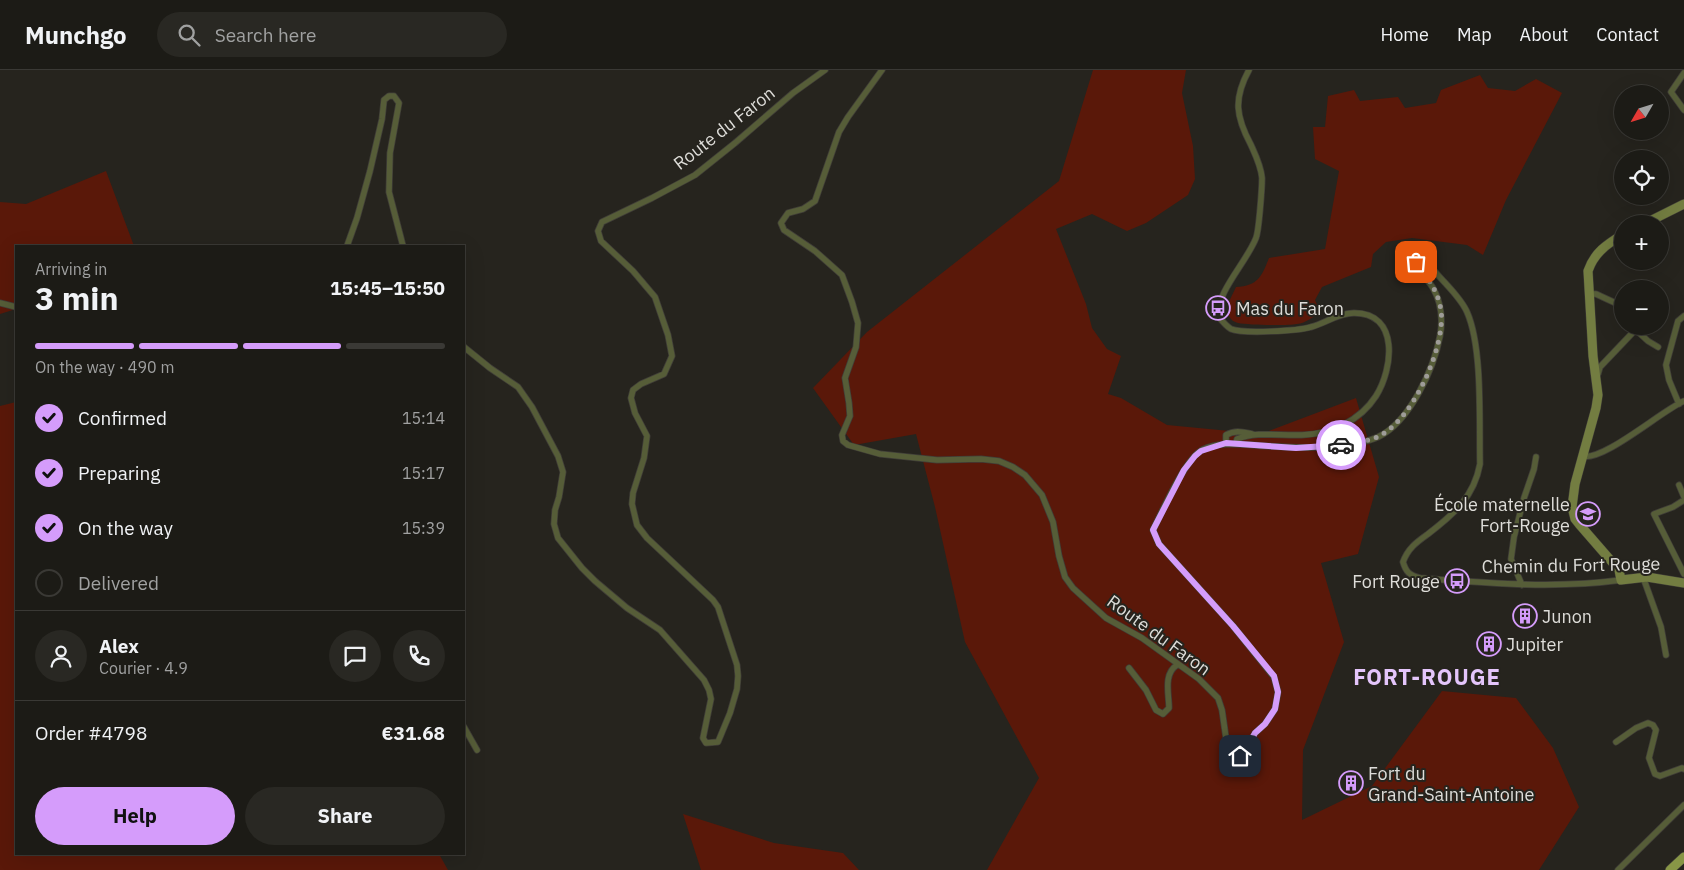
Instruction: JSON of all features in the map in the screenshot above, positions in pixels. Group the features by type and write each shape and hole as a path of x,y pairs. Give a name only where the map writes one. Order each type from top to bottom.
{"main road":[{"path":"1662,215 1684,204"},
{"path":"1614,240 1594,258 1588,271 1593,356 1598,395 1572,502 1573,513 1579,524 1619,570 1621,580"},
{"name":"Chemin du Fort Rouge","path":"1621,580 1643,577 1684,583"},
{"path":"1670,870 1684,857"}],"street":[{"name":"Route du Faron","path":"465,348 518,387 532,407 558,456 563,472 555,510 554,524 558,538 595,581 627,608 660,630 704,680 710,690 711,699 703,738 706,743 718,742 732,705 738,676 737,665 718,607 647,538 637,526 632,504 633,492 644,458 646,436 635,413 631,398 633,390 641,384 664,374 669,366 672,356 668,335 655,297 633,271 601,242 598,231 602,222 694,175 735,143 793,93 825,70"},
{"name":"Route du Faron","path":"882,70 839,132 815,201 803,209 788,213 781,223 784,230 815,251 842,275 858,323 856,347 844,378 850,416 842,435 843,441 880,454 937,460 982,459 999,462 1026,475 1042,495 1053,522 1065,577 1073,588 1106,618 1142,638 1198,679 1218,698 1222,710 1228,752 1234,757 1240,756 1246,749 1255,733 1265,724 1275,709 1278,692 1274,676 1233,626 1159,544 1153,530 1184,470 1195,456 1208,448 1226,443"},
{"path":"1236,444 1237,439 1254,435 1303,435 1335,428 1350,421 1366,409 1378,393 1385,376 1390,348 1388,337 1383,327 1375,319 1364,314 1342,314 1311,327 1295,330 1244,331 1230,328 1218,316 1219,302 1248,255 1257,236 1262,177 1259,160 1243,130 1238,116 1240,88 1249,70"},
{"path":"1684,73 1671,92 1684,110"},
{"path":"346,245 357,218 372,164 382,119 384,100 394,96 399,103 390,153 388,183 403,245"},
{"name":"Chemin du Fort Rouge","path":"1226,443 1296,448 1334,446 1379,436 1398,421 1420,390 1428,374 1440,334 1442,320 1439,301 1434,289 1416,262 1417,259 1424,259 1467,311 1478,369 1480,464 1474,487 1462,504 1437,527 1411,546 1402,562 1405,570 1411,576 1420,578 1522,585 1621,580"},
{"path":"1589,294 1596,294 1614,302"},
{"path":"0,303 15,308"},
{"path":"1582,456 1587,458 1603,453 1681,403 1669,380 1666,365 1678,321 1684,316"},
{"path":"1596,375 1600,367 1630,335"},
{"path":"1643,335 1648,341 1658,347"},
{"path":"1226,443 1226,435 1232,432 1240,431 1254,435"},
{"path":"1522,585 1511,559 1514,537 1536,457"},
{"path":"1679,485 1684,498 1673,506 1654,514 1684,574"},
{"path":"1643,577 1658,619 1666,655"},
{"path":"1130,668 1146,690 1156,710 1163,714 1169,708 1167,679 1173,668 1177,665"},
{"path":"1616,742 1636,728 1648,723 1653,725 1656,730 1649,758 1655,774 1660,776 1682,768 1684,769"},
{"path":"465,729 477,750"},
{"path":"1618,870 1684,805"}],"shaded area":[{"path":"1093,70 1186,70 1182,93 1193,146 1195,179 1188,195 1146,223 1127,231 1092,214 1056,229 1086,304 1092,328 1107,349 1121,356 1108,394 1121,398 1167,425 1261,434 1356,398 1379,477 1358,554 1321,563 1344,642 1303,750 1302,820 1372,786 1442,691 1516,698 1553,748 1579,807 1539,870 987,870 1039,778 965,642 935,507 916,434 854,445 813,388 867,332 1059,181"},
{"path":"1480,75 1488,88 1515,91 1536,79 1562,93 1506,200 1483,255 1467,245 1412,238 1386,242 1373,254 1371,267 1322,287 1315,300 1320,312 1306,321 1292,325 1268,325 1238,323 1232,320 1228,309 1236,287 1249,285 1258,279 1269,258 1325,249 1339,171 1315,159 1313,127 1325,127 1328,96 1354,90 1360,101 1398,97 1405,108 1436,103 1441,90"},
{"path":"106,171 134,245 15,245 15,309 0,314 0,202 26,204"},
{"path":"15,402 15,855 440,855 448,870 0,870 0,406"},
{"path":"683,814 774,843 843,853 859,870 701,870"}],"way so far":[{"path":"1341,445 1379,436 1389,429 1408,408 1428,374 1438,346 1442,320 1441,310 1434,289 1416,262"}],"place":[{"name":"Mas du Faron","path":"1218,308"},
{"name":"École maternelle Fort-Rouge","path":"1588,514"},
{"name":"Fort Rouge","path":"1457,581"},
{"name":"Junon","path":"1525,616"},
{"name":"Jupiter","path":"1489,644"},
{"name":"Fort du Grand-Saint-Antoine","path":"1351,783"}],"district":[{"name":"FORT-ROUGE","path":"1427,676"}],"route":[{"path":"1240,756 1255,733 1265,724 1275,709 1278,692 1274,676 1233,626 1159,544 1153,530 1184,470 1201,451 1226,443 1296,448 1341,445"}]}
